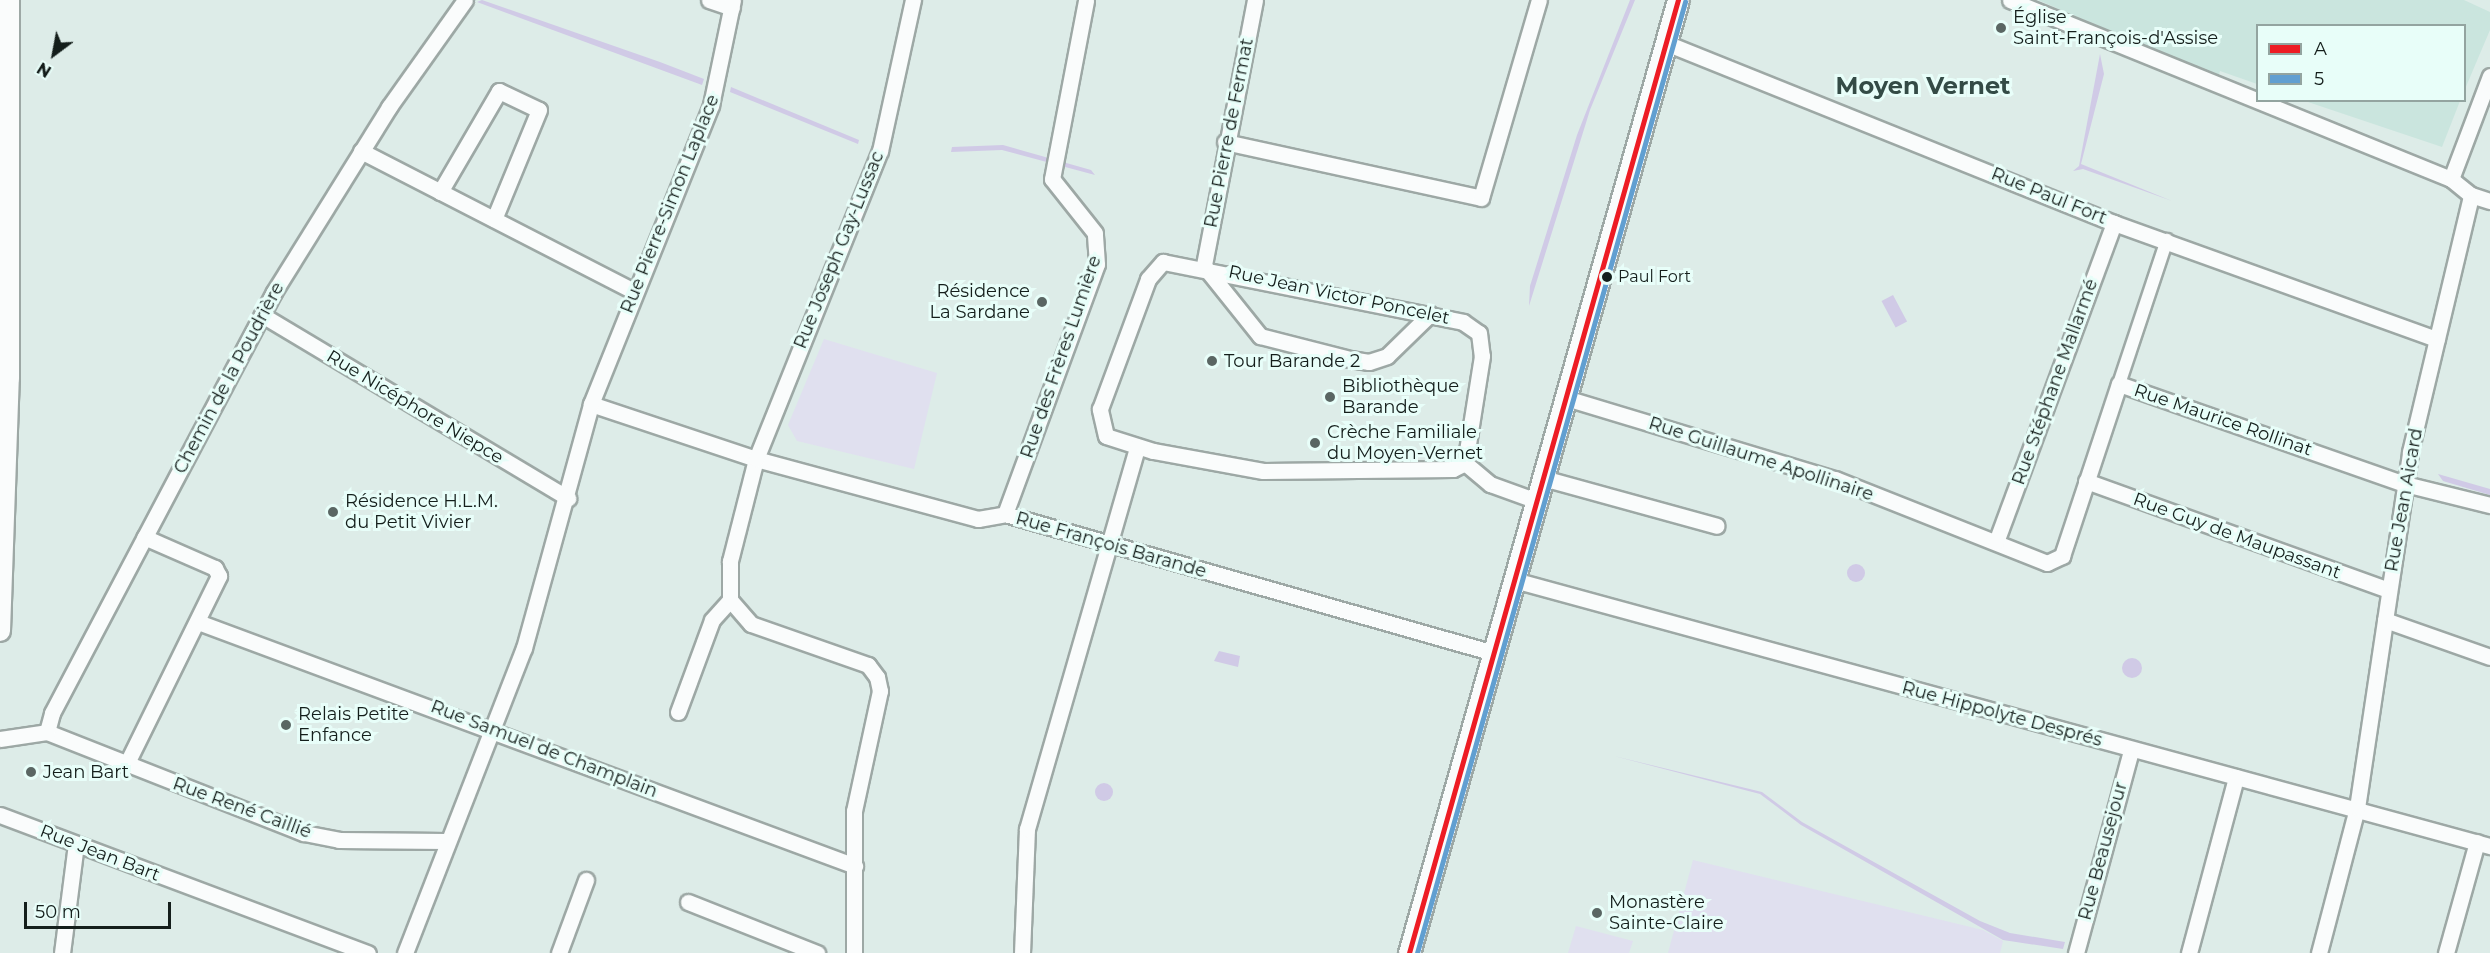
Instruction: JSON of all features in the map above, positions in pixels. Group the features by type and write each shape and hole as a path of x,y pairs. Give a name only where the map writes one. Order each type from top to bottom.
{"main road":[{"path":"1408,953 1678,0"}],"street":[{"path":"0,631 6,546 4,231 9,0"},
{"name":"Chemin de la Poudrière","path":"47,732 144,537 262,315 361,152 465,0"},
{"path":"709,0 733,4"},
{"name":"Rue Joseph Gay-Lussac","path":"730,600 730,561 756,459 880,151 913,0"},
{"name":"Rue des Frères Lumière","path":"1005,514 1097,264 1095,233 1052,179 1086,0"},
{"name":"Rue Pierre de Fermat","path":"1204,266 1225,142 1255,0"},
{"path":"1225,142 1481,198 1539,0"},
{"path":"2010,0 2256,100"},
{"name":"Rue Pierre-Simon Laplace","path":"405,953 446,841 494,730 568,498 591,404 711,105 733,4"},
{"name":"Rue Paul Fort","path":"1666,43 2114,223 2167,240 2437,339"},
{"path":"2451,179 2490,75"},
{"path":"440,192 499,91 539,110 494,219"},
{"path":"2261,102 2451,179 2470,195 2490,201"},
{"path":"361,152 635,292"},
{"name":"Rue Jean Aicard","path":"2319,953 2357,808 2405,484 2470,195"},
{"name":"Rue Stéphane Mallarmé","path":"1995,542 2114,223"},
{"path":"2119,384 2167,240"},
{"name":"Rue Jean Victor Poncelet","path":"1162,262 1204,266 1430,314 1463,322 1479,333 1482,356 1459,466 1273,472 1137,447 1116,441 1101,427 1100,409 1148,279 1162,262"},
{"path":"1204,266 1260,336 1350,359 1369,362 1387,356 1430,314"},
{"name":"Rue Nicéphore Niepce","path":"262,315 568,498"},
{"name":"Rue Maurice Rollinat","path":"2055,562 2119,384 2405,484 2490,505"},
{"name":"Rue Guillaume Apollinaire","path":"1566,398 1835,478 1995,542 2055,562"},
{"name":"Rue François Barande","path":"591,404 756,459 978,519 1005,514 1494,653"},
{"path":"1022,953 1023,849 1137,447"},
{"path":"1459,466 1490,484 1537,501"},
{"path":"1543,478 1717,526"},
{"name":"Rue Guy de Maupassant","path":"2086,481 2389,590"},
{"path":"126,765 219,576 215,568 144,537"},
{"name":"Rue Hippolyte Després","path":"1514,580 2131,750 2357,808 2483,844"},
{"path":"678,712 712,620 730,600 751,624 868,665 877,677 880,691 857,788 854,953"},
{"path":"2385,620 2490,657"},
{"name":"Rue Samuel de Champlain","path":"198,622 494,730 855,866"},
{"path":"0,739 47,732"},
{"name":"Rue René Caillié","path":"47,732 126,765 304,833 339,840 446,841"},
{"name":"Rue Beausejour","path":"2076,953 2131,750"},
{"path":"2189,953 2236,777"},
{"name":"Rue Jean Bart","path":"0,815 369,953"},
{"path":"62,953 76,844"},
{"path":"2446,953 2483,844"},
{"path":"559,953 586,880"},
{"path":"688,902 818,953"}],"shaded area":[{"path":"482,0 704,79 702,85 477,2"},
{"path":"1630,0 1635,0 1590,110 1529,306 1530,286 1577,135"},
{"path":"2038,0 2464,0 2490,12 2490,30 2466,87 2466,24 2256,24 2256,84 2220,71 2218,78"},
{"path":"2100,54 2104,74 2081,164 2172,201 2083,169 2073,171 2079,166"},
{"path":"731,87 859,140 858,144 730,92"},
{"path":"2308,102 2459,102 2442,147"},
{"path":"1003,145 1091,170 1095,175 1002,150 951,152 952,147"},
{"path":"1893,295 1907,321 1896,328 1882,301"},
{"path":"824,339 937,373 914,469 797,441 788,425"},
{"path":"2438,474 2490,489 2490,495 2443,481"},
{"path":"1852,564 1860,564 1865,569 1863,580 1852,582 1847,577 1847,569"},
{"path":"1219,651 1240,656 1238,667 1214,661"},
{"path":"2132,658 2139,661 2142,668 2139,675 2132,678 2125,675 2122,668 2125,661"},
{"path":"1614,756 1762,792 1802,822 1980,921 2010,933 2065,942 2063,949 2003,940 1801,825 1760,794"},
{"path":"1100,783 1108,783 1113,788 1111,799 1100,801 1095,796 1095,788"},
{"path":"1693,860 1983,930 2003,941 2000,953 1668,953"},
{"path":"1576,926 1633,941 1629,953 1568,953"}],"transit line":[{"name":"A","path":"1409,953 1678,0"},
{"name":"5","path":"1417,953 1685,2"}],"place":[{"name":"Église Saint-François-d'Assise","path":"2001,28"},
{"name":"Paul Fort","path":"1607,277"},
{"name":"Résidence La Sardane","path":"1042,302"},
{"name":"Tour Barande 2","path":"1212,361"},
{"name":"Bibliothèque Barande","path":"1330,397"},
{"name":"Crèche Familiale du Moyen-Vernet","path":"1315,443"},
{"name":"Résidence H.L.M. du Petit Vivier","path":"333,512"},
{"name":"Relais Petite Enfance","path":"286,725"},
{"name":"Jean Bart","path":"31,772"},
{"name":"Monastère Sainte-Claire","path":"1597,913"}],"district":[{"name":"Moyen Vernet","path":"1923,86"}]}
